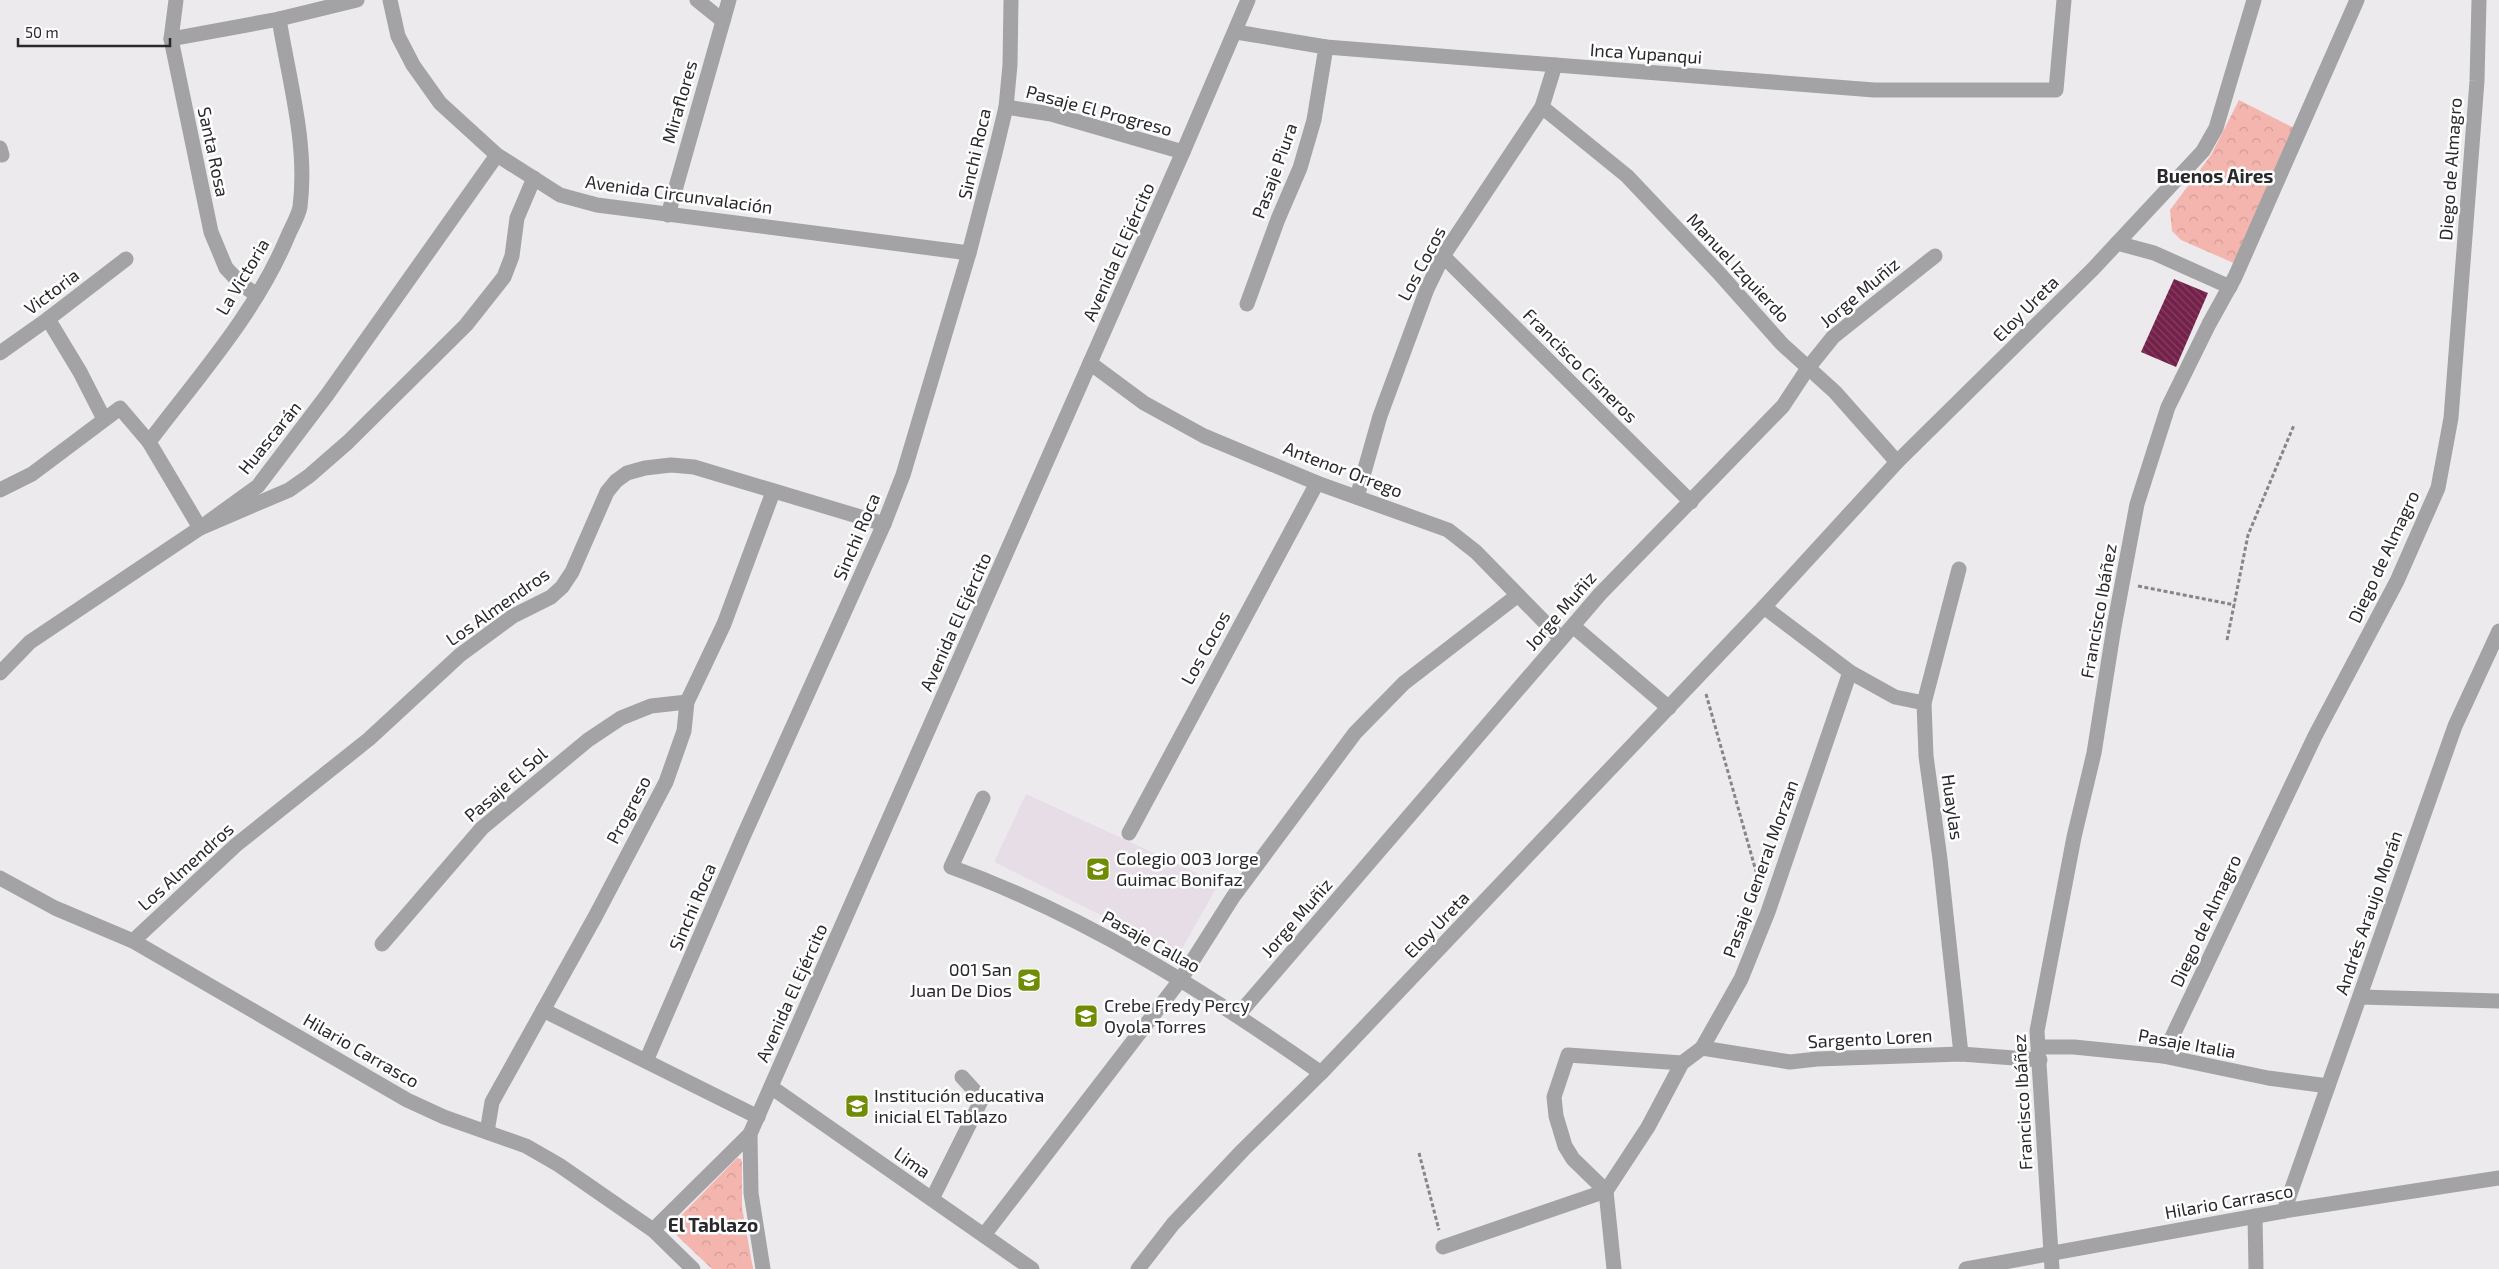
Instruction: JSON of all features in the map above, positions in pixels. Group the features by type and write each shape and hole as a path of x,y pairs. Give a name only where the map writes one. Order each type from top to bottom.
{"street":[{"name":"Santa Rosa","path":"176,0 171,39 211,232 226,268 241,284 257,295"},
{"path":"171,39 279,19 357,0"},
{"name":"Avenida Circunvalación","path":"390,0 398,36 413,65 440,103 497,155 560,194 597,205 969,253"},
{"path":"697,0 722,21"},
{"name":"Miraflores","path":"668,215 728,0"},
{"name":"Sinchi Roca","path":"646,1061 747,828 884,524 903,476 969,253 1006,107 1010,66 1011,0"},
{"name":"Avenida El Ejército","path":"763,1269 751,1193 750,1134 1184,152 1248,0"},
{"name":"Inca Yupanqui","path":"1236,32 1326,47 1874,90 2056,90 2064,0"},
{"name":"Eloy Ureta","path":"1138,1269 1173,1224 1243,1150 1321,1073 1669,708 1898,462 2117,242 2203,151 2216,128 2254,0"},
{"name":"Francisco Ibáñez","path":"2052,1269 2049,1252 2037,1031 2074,837 2094,753 2137,504 2168,408 2209,324 2230,287 2357,0"},
{"name":"Diego de Almagro","path":"2163,1056 2315,736 2397,581 2424,525 2438,488 2452,418 2477,82 2479,0"},
{"name":"La Victoria","path":"149,442 225,344 257,295 276,264 300,210 302,182 300,146 279,19"},
{"name":"Pasaje Piura","path":"1247,304 1278,219 1300,168 1314,120 1326,47"},
{"name":"Los Cocos","path":"1357,497 1380,416 1404,346 1427,289 1443,256 1542,107 1555,65"},
{"name":"Pasaje El Progreso","path":"1006,107 1051,114 1184,152"},
{"name":"Manuel Izquierdo","path":"1542,107 1627,176 1718,272 1782,344 1835,392 1898,462"},
{"name":"Huascarán","path":"0,673 30,642 200,528 258,486 280,459 497,155"},
{"path":"0,490 32,474 120,408 149,442 200,528 288,490 310,476 348,442 466,326 504,277 512,256 518,218 534,178"},
{"path":"2117,242 2154,254 2230,287"},
{"name":"Francisco Cisneros","path":"1443,256 1691,502"},
{"name":"Jorge Muñiz","path":"1238,1014 1600,594 1783,406 1808,368 1833,337 1935,256"},
{"name":"Victoria","path":"0,353 48,320 126,259"},
{"path":"48,320 80,372 104,419"},
{"name":"Antenor Orrego","path":"1090,363 1144,403 1204,436 1317,483 1448,530 1476,552 1561,639"},
{"name":"Los Almendros","path":"133,941 236,845 369,739 460,655 506,621 550,597 562,587 572,572 607,492 627,473 671,465 694,467 884,524"},
{"name":"Los Cocos","path":"1129,833 1317,483"},
{"name":"Progreso","path":"487,1132 492,1102 666,782 684,731 686,702 724,624 774,492"},
{"name":"Huaylas","path":"1959,569 1924,703 1926,756 1940,859 1961,1054"},
{"path":"984,1235 1181,978 1233,897 1355,733 1379,706 1404,683 1518,595"},
{"path":"1764,607 1850,672 1895,697 1924,703"},
{"path":"1573,626 1669,708"},
{"name":"Andrés Araujo Morán","path":"2284,1211 2455,726 2498,635"},
{"name":"Pasaje General Morzan","path":"1682,1063 1702,1048 1741,979 1768,912 1850,672"},
{"name":"Pasaje El Sol","path":"382,944 482,828 588,740 621,718 651,706 686,702"},
{"name":"Pasaje Callao","path":"983,798 950,867 998,884 1181,978 1238,1014 1321,1073"},
{"name":"Hilario Carrasco","path":"0,878 55,908 133,941 407,1100 444,1117 526,1146 559,1165 653,1230 693,1269"},
{"path":"2360,997 2499,1001"},
{"path":"543,1010 758,1117"},
{"name":"Pasaje Italia","path":"2039,1054 2074,1047 2163,1056 2268,1078 2328,1086"},
{"name":"Sargento Loren","path":"1702,1048 1790,1062 1817,1059 1961,1054 2039,1054"},
{"path":"1443,1247 1606,1191 1648,1127 1682,1063 1568,1055 1554,1097 1556,1116 1565,1146 1573,1159 1606,1191 1614,1269"},
{"path":"932,1199 982,1099 962,1077"},
{"name":"Lima","path":"771,1087 1032,1269"},
{"path":"653,1230 750,1134"},
{"name":"Hilario Carrasco","path":"1966,1269 2049,1252 2284,1211 2499,1178"},
{"path":"2256,1216 2256,1269"}],"path":[{"path":"2227,640 2248,535 2294,425"},
{"path":"2122,583 2235,604"},
{"path":"1700,674 1760,885"},
{"path":"1419,1153 1443,1247"}],"shaded area":[{"name":"Colegio 003 Jorge Guimac Bonifaz","path":"1026,794 1219,883 1179,954 994,862"}],"green space":[{"path":"2239,100 2294,128 2236,264 2181,240 2172,231 2170,210 2211,155"},
{"path":"737,1158 741,1159 742,1163 742,1207 753,1269 712,1269 671,1230 671,1226"}],"building":[{"path":"2174,279 2208,293 2176,367 2141,352"}],"place":[{"name":"Colegio 003 Jorge Guimac Bonifaz","path":"1098,869"},
{"name":"001 San Juan De Dios","path":"1029,980"},
{"name":"Crebe Fredy Percy Oyola Torres","path":"1086,1016"},
{"name":"Institución educativa inicial El Tablazo","path":"857,1106"}],"district":[{"name":"Buenos Aires","path":"2215,176"},
{"name":"El Tablazo","path":"713,1225"}]}
